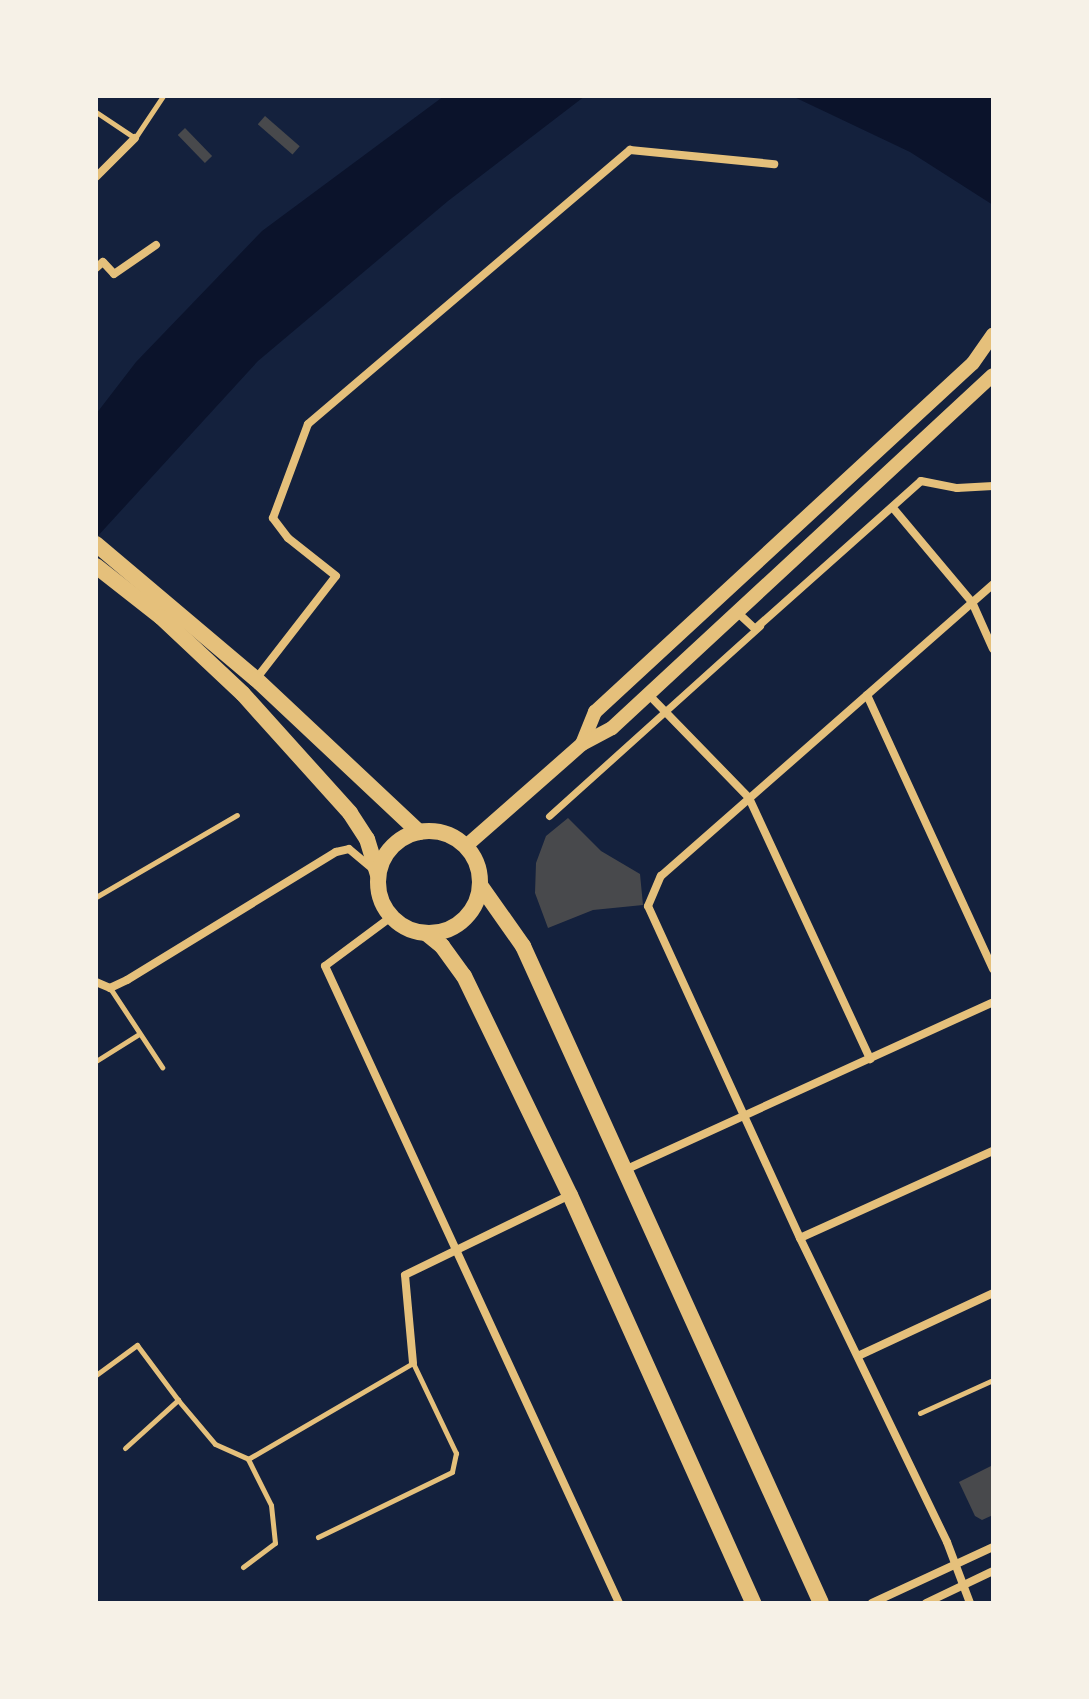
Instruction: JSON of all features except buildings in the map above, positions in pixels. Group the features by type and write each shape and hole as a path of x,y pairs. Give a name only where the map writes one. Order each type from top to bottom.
{"main road":[{"path":"582,744 595,712 973,363 993,334"},
{"path":"466,846 582,744 612,728 649,695 993,375"},
{"path":"96,544 166,611 350,813 367,839 378,874 378,889 391,917 414,931 442,931 469,914 480,885"},
{"path":"96,566 166,611 256,679 419,832 451,836 466,846 475,860 480,885 523,946 627,1169 821,1603"},
{"path":"378,874 392,847 419,832"},
{"path":"426,933 442,946 464,976 570,1195 753,1603"}],"street":[{"path":"96,177 135,138"},
{"path":"256,679 336,576 288,538 273,518 308,424 630,150 774,164"},
{"path":"96,268 103,262 114,274 156,245"},
{"path":"549,816 921,481 957,488 993,486"},
{"path":"893,508 972,602 993,649"},
{"path":"738,613 755,629 882,518"},
{"path":"970,1603 947,1542 800,1238 648,906 661,876 993,584"},
{"path":"649,695 749,798 870,1059"},
{"path":"867,695 993,969"},
{"path":"97,985 110,988 336,852 349,849 359,854 378,874"},
{"path":"391,917 325,966 619,1603"},
{"path":"627,1169 993,1002"},
{"path":"800,1238 993,1151"},
{"path":"413,1363 405,1275 570,1195"},
{"path":"858,1356 993,1293"},
{"path":"872,1603 993,1547"},
{"path":"926,1603 993,1571"}],"lane":[{"path":"96,112 135,138 163,96"},
{"path":"96,897 237,815"},
{"path":"110,988 162,1067"},
{"path":"96,1061 139,1034"},
{"path":"96,1375 137,1345 215,1444 248,1459 271,1505 275,1543 243,1567"},
{"path":"248,1459 413,1363 456,1453 452,1472 318,1537"},
{"path":"920,1413 993,1380"},
{"path":"125,1448 178,1400"}],"water":[{"path":"444,96 585,96 448,201 258,361 96,538 96,414 136,362 262,231"},
{"path":"792,96 993,96 993,205 910,152"}]}
